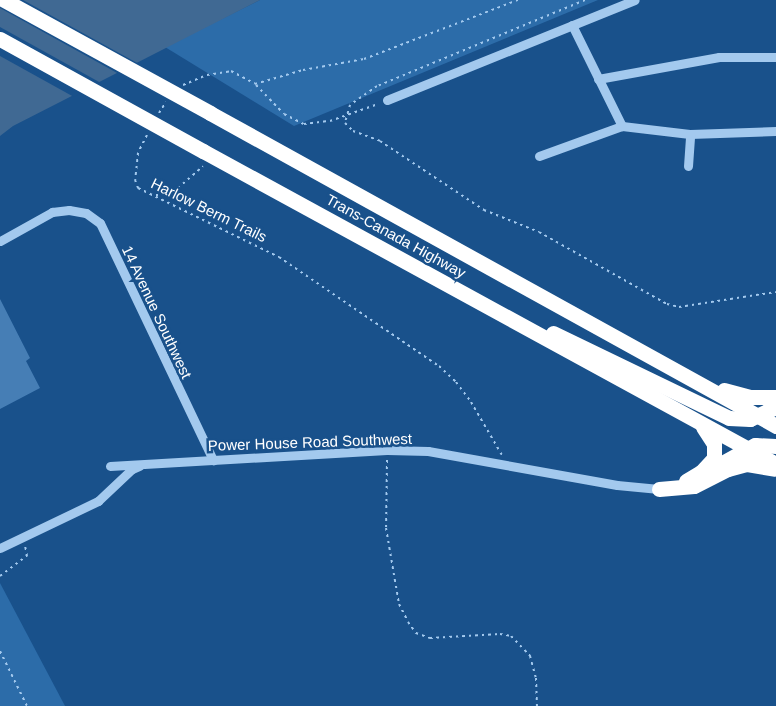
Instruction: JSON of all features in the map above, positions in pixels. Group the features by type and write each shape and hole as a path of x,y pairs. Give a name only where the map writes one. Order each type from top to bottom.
{"highway":[{"name":"Trans-Canada Highway","path":"4,0 776,426"},
{"name":"Trans-Canada Highway","path":"0,39 199,156 504,315 776,464"},
{"path":"504,315 574,341 729,418 743,420 758,416 776,407"},
{"path":"688,377 742,396 776,397"},
{"path":"692,479 708,465 716,451 712,438 701,423"},
{"path":"659,489 692,479 747,448 763,444 776,446"},
{"path":"659,489 694,486 728,469 747,464 776,470"}],"street":[{"path":"387,100 635,0"},
{"path":"572,25 622,126"},
{"path":"598,79 719,57 776,56"},
{"path":"538,156 622,126 690,134 776,131"},
{"path":"688,166 690,134"},
{"name":"14 Avenue Southwest","path":"0,241 52,212 69,210 86,213 100,223 212,460"},
{"name":"Power House Road Southwest","path":"110,466 387,450 428,452 506,464 617,485 659,489"},
{"path":"0,548 98,501 132,469 142,465"}],"path":[{"path":"255,84 303,70 371,57 518,0"},
{"path":"585,0 377,86 350,105 345,116 345,123 354,131 380,141 484,210 540,232 667,304 679,307 776,292"},
{"path":"177,89 198,78 221,72 238,73 255,84 277,108 296,121 310,124 345,116 387,100"},
{"path":"157,117 169,97"},
{"name":"Harlow Berm Trails","path":"148,133 139,149 135,180 138,188 279,257 439,366 456,382 471,402 506,464"},
{"path":"153,194 162,196 178,188 203,166 199,156"},
{"path":"387,450 386,528 399,604 408,622 416,633 430,638 449,639 500,634 511,636 530,656 536,678 537,706"},
{"path":"0,576 27,556 21,537"},
{"path":"0,651 27,706"}],"shaded area":[{"path":"0,0 260,0 13,126 0,136"},
{"path":"260,0 598,0 294,126 165,47"},
{"path":"0,583 65,706 0,706"}],"pier":[{"path":"0,0 23,0 139,64 119,74 0,8"},
{"path":"0,27 101,83 74,97 0,56"}],"building":[{"path":"0,299 30,358 26,361 40,388 0,409"}]}
